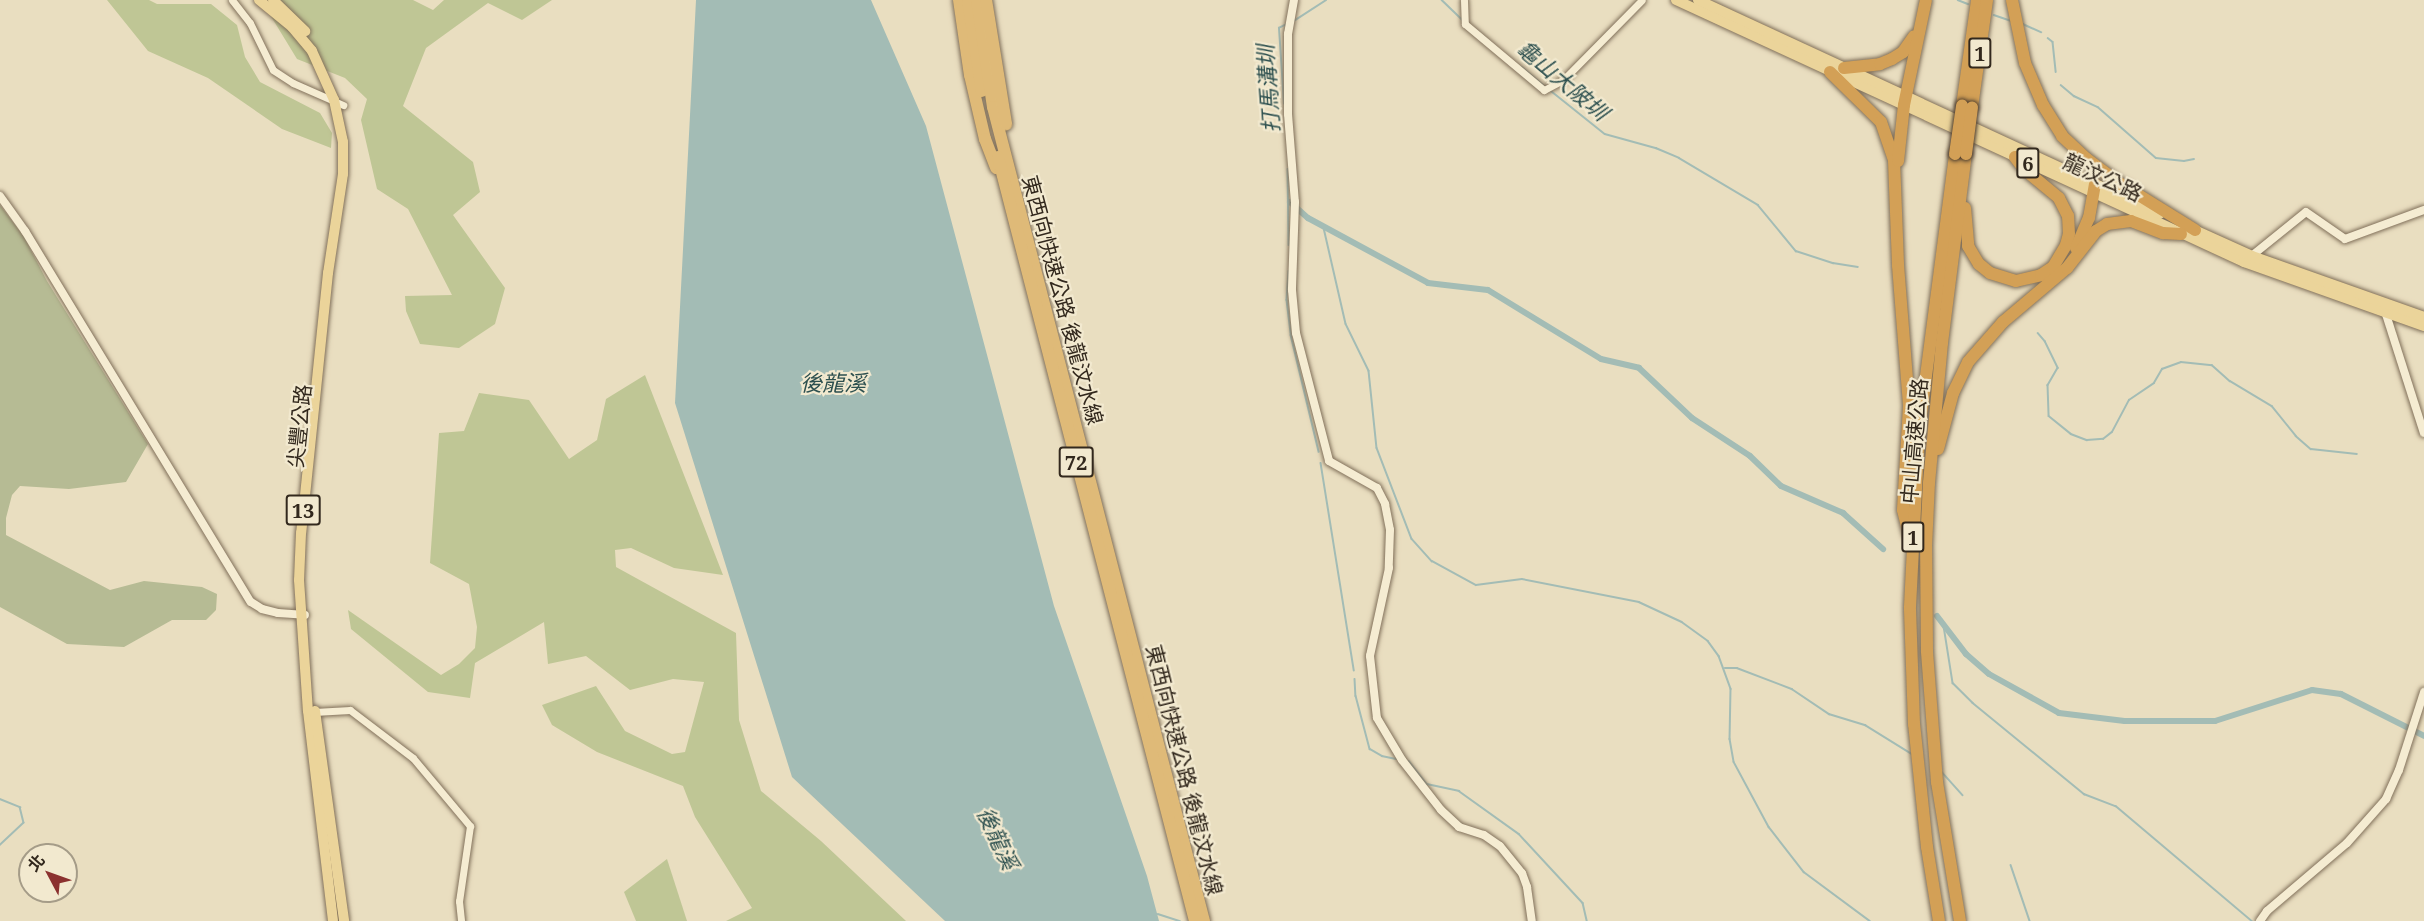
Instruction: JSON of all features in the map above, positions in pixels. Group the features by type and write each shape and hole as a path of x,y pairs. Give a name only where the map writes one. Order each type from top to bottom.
{"highway":[{"path":"959,0 970,75 985,139 1005,188"},
{"name":"東西向快速公路 後龍汶水線","path":"968,0 979,74 1005,188 1195,921"},
{"name":"東西向快速公路 後龍汶水線","path":"977,0 993,107 1204,921"},
{"path":"986,0 1002,107 1022,195 1024,225"},
{"path":"1895,190 1905,100 1918,29 1926,0"},
{"name":"中山高速公路","path":"1967,106 1977,0"},
{"name":"中山高速公路","path":"1940,921 1928,847 1914,724 1910,607 1912,550 1922,406 1967,106 1987,0"},
{"path":"2012,0 2025,63 2043,105 2062,136 2086,159 2116,181 2195,230"},
{"path":"1844,68 1892,59 1910,45 1918,29"},
{"path":"1830,72 1881,122 1893,154 1909,406 1903,510 1912,550"},
{"name":"中山高速公路","path":"1960,154 1962,184 1950,269 1928,491 1927,651 1937,782 1960,921"},
{"path":"1962,184 1965,234 1968,246 1979,264 1990,273 2008,280 2025,280 2041,275 2053,267 2062,256 2069,234 2068,216 2059,198 2024,169 2015,157"},
{"path":"2067,268 2089,218 2094,189"},
{"path":"1928,491 1953,393 1968,362 2003,322 2067,268 2096,231 2107,224 2131,221 2163,233 2181,234"}],"main road":[{"name":"13","path":"259,0 302,36 331,81"},
{"name":"13","path":"273,0 306,32 331,81"},
{"name":"龍汶公路","path":"1676,0 1830,72 1905,100 2094,189 2181,234 2209,241 2248,259 2384,308 2424,326"},
{"name":"龍汶公路","path":"1698,0 1844,68 2015,157 2195,230 2209,241"},
{"name":"尖豐公路","path":"331,81 338,103 343,142 343,174 328,273 301,533 303,615 333,921"},
{"name":"龍汶公路","path":"2384,308 2424,317"},
{"name":"尖豐公路","path":"312,712 344,921"}],"street":[{"path":"232,0 250,23 273,70 293,83 338,103"},
{"path":"1294,0 1288,34 1287,114 1295,202 1292,290 1296,333 1329,461 1377,488 1385,504 1390,530 1389,568 1370,656 1377,718 1402,760 1441,810 1459,827 1484,835 1500,846 1522,873 1532,921"},
{"path":"1464,0 1465,24 1544,90 1563,80 1642,0"},
{"path":"0,196 25,231 251,602 270,611 303,615"},
{"path":"2248,259 2306,212 2345,239 2424,210"},
{"path":"2384,308 2424,433"},
{"path":"2260,921 2267,912 2347,843 2386,799 2424,692"},
{"path":"312,712 350,710 413,758 470,826 459,901 461,921"}],"green space":[{"path":"107,0 149,0 157,4 211,4 237,25 245,57 260,82 320,113 332,133 331,148 282,129 208,78 148,51"},
{"path":"261,0 413,0 433,10 444,0 552,0 522,20 488,3 426,48 403,106 473,162 480,192 453,215 505,288 495,324 459,348 420,344 406,311 405,296 452,295 408,209 377,189 361,120 367,99 345,78 297,59"},
{"path":"0,205 24,237 47,281 148,444 126,482 69,489 20,486 12,495 6,518 6,535 110,590 144,581 202,587 217,594 216,610 206,620 172,620 124,647 67,644 0,607"},
{"path":"645,375 723,575 674,568 631,548 615,550 616,567 736,633 739,720 761,791 821,841 906,921 726,921 752,908 695,817 683,786 597,752 552,725 542,705 596,686 625,731 672,754 685,752 704,682 673,679 630,690 586,656 548,664 544,622 475,663 470,698 428,692 351,629 348,610 441,675 459,664 475,648 477,627 469,584 430,563 439,433 464,431 479,393 529,400 569,459 597,440 606,399"},
{"path":"667,859 687,921 636,921 624,892"}],"water":[{"name":"後龍溪","path":"696,0 871,0 926,126 1054,606 1147,876 1159,921 945,921 792,777 675,403"}],"waterway":[{"name":"打馬溝圳","path":"1294,21 1326,0"},
{"name":"龜山大陂圳","path":"1442,0 1462,19"},
{"path":"1958,0 1968,4"},
{"path":"1994,15 2011,21"},
{"name":"打馬溝圳","path":"1284,104 1279,28 1287,24"},
{"path":"2023,24 2041,32"},
{"path":"2048,38 2053,42 2056,72"},
{"name":"龜山大陂圳","path":"1522,67 1546,87"},
{"path":"2061,85 2074,96 2098,107 2156,158 2184,161 2194,159"},
{"name":"龜山大陂圳","path":"1550,90 1605,134 1656,148 1679,158 1758,205 1796,251 1833,263 1858,267"},
{"path":"1288,169 1289,245"},
{"path":"1290,202 1308,218 1428,283 1488,290 1601,359 1639,368 1692,418 1750,456 1781,486 1843,513 1883,549"},
{"path":"1324,228 1346,324 1369,371 1377,448 1412,539 1432,561 1476,585 1522,579 1639,602 1682,622 1708,641 1719,656 1731,689 1730,739 1734,762 1769,827 1804,872 1870,921"},
{"path":"1289,271 1287,300 1291,335 1319,452"},
{"name":"龜山大陂圳","path":"2038,333 2045,341 2058,368 2048,385 2049,416 2071,434 2087,440 2103,439 2112,432 2129,400 2154,383 2162,369 2181,362 2212,365 2230,381 2272,406 2296,436 2311,449 2357,454"},
{"path":"1321,463 1354,670"},
{"path":"1937,616 1966,654 1989,674 2059,713 2125,721 2215,721 2312,690 2341,694 2424,736"},
{"path":"1944,626 1953,683 1973,703 2084,794 2116,806 2252,921"},
{"path":"1725,668 1737,668 1792,689 1829,714 1865,725 1912,754"},
{"path":"1355,679 1356,696 1370,749 1382,756 1396,759"},
{"path":"1409,761 1427,784 1459,791 1519,834 1583,903 1587,921"},
{"path":"1942,772 1963,795"},
{"path":"0,799 20,807 24,823 0,845"},
{"path":"2011,865 2030,921"},
{"path":"1158,914 1180,921"}]}
